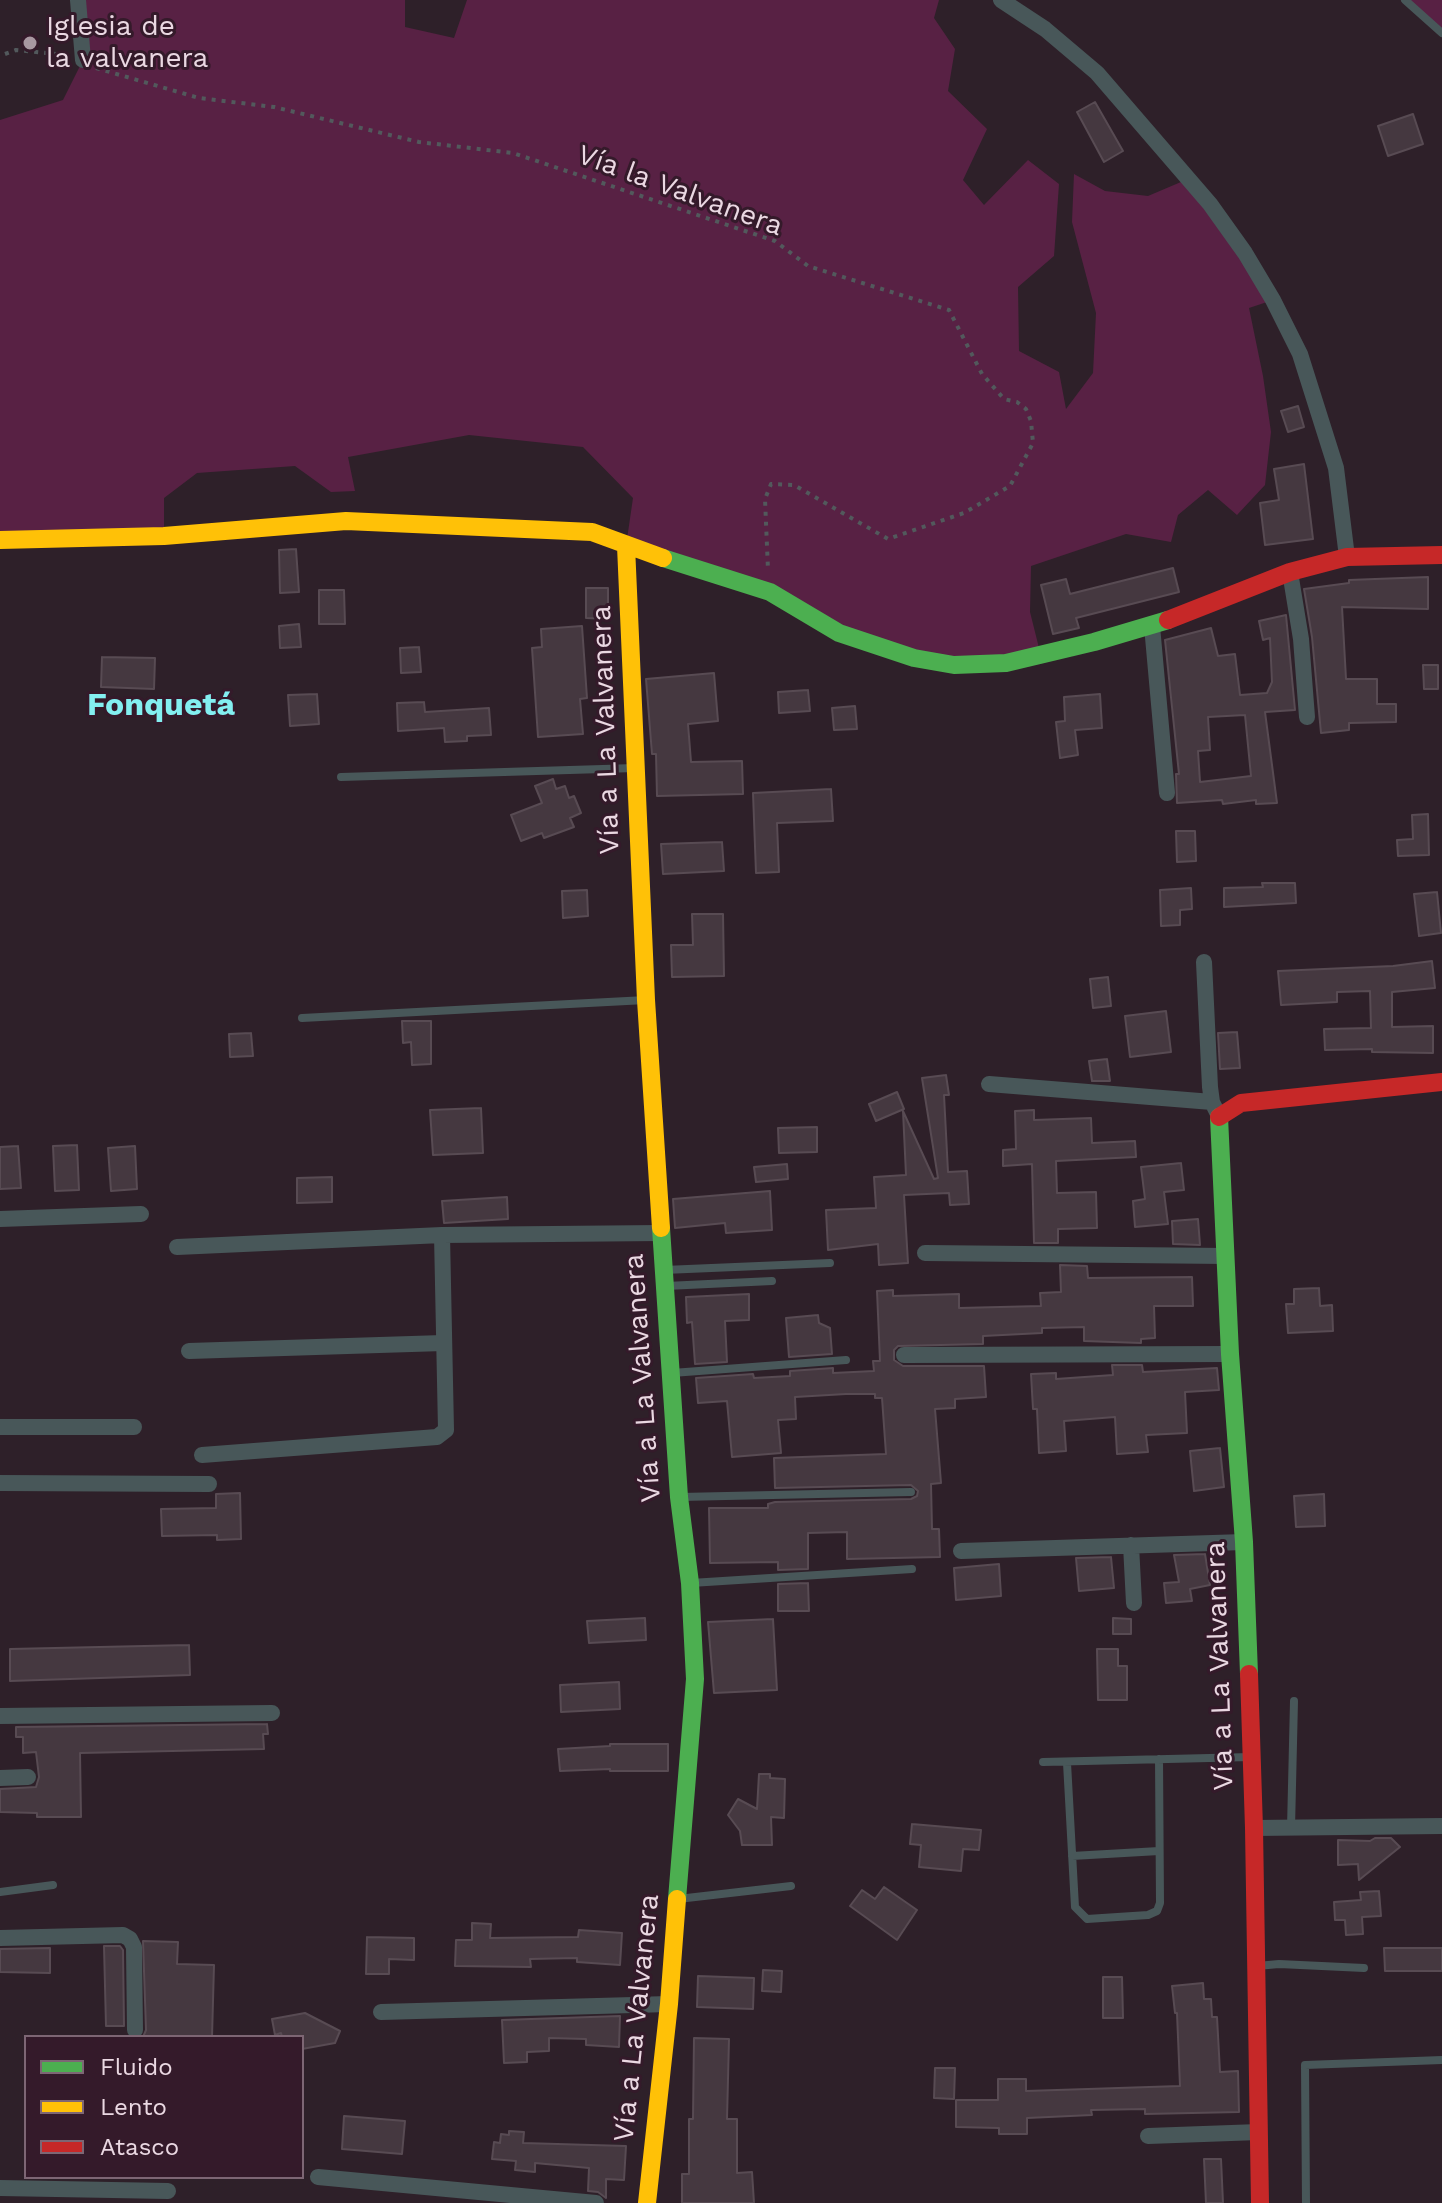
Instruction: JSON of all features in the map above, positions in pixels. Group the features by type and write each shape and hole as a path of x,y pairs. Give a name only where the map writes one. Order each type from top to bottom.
{"street":[{"path":"78,0 83,60"},
{"path":"1001,0 1045,29 1097,73 1210,204 1245,253 1300,354 1336,468 1347,557"},
{"path":"0,540 164,536 346,521 592,532 626,546 770,592 839,633 914,658 954,665 1006,663 1152,626 1290,572 1347,557 1442,555"},
{"name":"Vía a La Valvanera","path":"626,546 646,1000 679,1497 690,1583 695,1679 669,2004 647,2203"},
{"path":"1290,572 1301,639 1307,717"},
{"path":"1152,626 1167,793"},
{"path":"1204,962 1216,1109"},
{"path":"989,1084 1216,1109 1241,1103 1442,1082"},
{"name":"Vía a La Valvanera","path":"1216,1109 1244,1542 1254,1828 1260,2203"},
{"path":"0,1219 141,1214"},
{"path":"177,1247 442,1235 661,1233"},
{"path":"202,1455 437,1437 446,1430 442,1235"},
{"path":"925,1253 1226,1256"},
{"path":"189,1351 443,1343"},
{"path":"904,1355 1230,1354"},
{"path":"0,1427 134,1427"},
{"path":"0,1483 209,1484"},
{"path":"961,1551 1244,1542"},
{"path":"1131,1545 1134,1603"},
{"path":"0,1716 272,1713"},
{"path":"0,1778 28,1777"},
{"path":"1254,1828 1442,1826"},
{"path":"0,1938 123,1935 130,1939 134,1947 135,2030"},
{"path":"381,2012 669,2004"},
{"path":"1148,2136 1259,2132"},
{"path":"318,2177 596,2203"},
{"path":"0,2188 168,2191"}],"lane":[{"path":"1405,0 1442,33"},
{"path":"341,777 635,768"},
{"path":"302,1018 646,1000"},
{"path":"664,1278 830,1263"},
{"path":"664,1278 772,1281"},
{"path":"671,1373 846,1360"},
{"path":"679,1497 911,1492"},
{"path":"690,1583 912,1569"},
{"path":"1291,1828 1294,1701"},
{"path":"1043,1762 1252,1757"},
{"path":"1067,1763 1075,1907 1087,1919 1148,1915 1157,1911 1160,1903 1159,1759"},
{"path":"1072,1856 1159,1851"},
{"path":"0,1892 53,1885"},
{"path":"677,1899 791,1886"},
{"path":"1257,1966 1279,1964 1364,1968"},
{"path":"1306,2203 1305,2065 1442,2060"}],"path":[{"name":"Vía la Valvanera","path":"5,54 16,50 66,55 118,76 199,98 274,107 419,142 513,153 775,241 808,266 949,310 982,374 1004,399 1017,402 1026,409 1031,421 1033,443 1010,486 964,513 888,539 794,485 771,484 765,508 770,592"}],"shaded area":[{"path":"78,0 405,0 405,27 454,38 467,0 939,0 934,18 955,49 948,91 987,129 963,180 984,205 1028,160 1059,184 1054,256 1018,287 1019,351 1059,372 1066,409 1093,373 1096,313 1072,222 1074,174 1105,191 1148,196 1188,179 1273,300 1249,308 1271,432 1265,485 1237,515 1208,490 1178,515 1171,542 1126,534 1031,566 1030,612 1041,656 914,658 770,592 626,546 633,498 583,447 469,435 348,457 355,491 331,492 295,466 197,473 164,498 164,536 0,540 0,120 63,100 83,60"},
{"path":"1405,0 1442,0 1442,33"}],"building":[{"path":"1095,102 1123,151 1104,162 1077,112"},
{"path":"1413,114 1423,144 1388,156 1378,126"},
{"path":"1298,406 1304,427 1288,432 1281,411"},
{"path":"1304,464 1313,539 1265,545 1260,503 1279,500 1274,469"},
{"path":"296,549 299,592 280,593 279,550"},
{"path":"1173,568 1179,592 1076,618 1079,628 1053,634 1041,585 1066,579 1070,594"},
{"path":"1428,577 1428,609 1342,607 1346,679 1377,679 1377,704 1396,704 1396,722 1349,723 1349,730 1321,733 1304,589 1349,583 1349,580"},
{"path":"586,588 608,588 608,619 586,618"},
{"path":"319,590 344,590 345,624 319,624"},
{"path":"1286,615 1295,710 1265,712 1277,803 1256,804 1256,800 1223,804 1222,800 1177,803 1176,774 1179,774 1165,640 1211,628 1218,656 1235,654 1240,695 1267,693 1272,682 1270,638 1263,640 1259,621","holes":["1245,715 1251,776 1200,782 1198,751 1210,750 1208,717"]},
{"path":"299,624 301,647 280,648 279,626"},
{"path":"582,626 587,698 580,699 583,734 538,737 532,648 542,647 541,629"},
{"path":"419,647 421,672 401,673 400,648"},
{"path":"102,657 155,658 154,689 101,687"},
{"path":"1423,665 1438,665 1438,689 1424,689"},
{"path":"714,673 718,721 688,724 691,762 742,761 743,794 657,796 656,754 652,754 646,679"},
{"path":"808,690 810,711 779,713 778,692"},
{"path":"317,694 319,724 290,726 288,695"},
{"path":"1100,694 1102,728 1075,730 1078,755 1060,758 1056,722 1065,721 1064,697"},
{"path":"424,702 425,712 489,708 491,735 467,736 467,741 445,742 444,728 398,731 397,703"},
{"path":"855,706 857,729 834,730 832,708"},
{"path":"553,779 556,789 565,786 569,798 574,796 581,813 570,818 574,827 544,838 542,833 521,841 511,815 542,803 535,786"},
{"path":"831,789 833,821 777,823 779,872 756,873 753,793"},
{"path":"1428,814 1429,855 1398,856 1397,840 1413,839 1412,815"},
{"path":"1176,831 1195,831 1196,861 1177,862"},
{"path":"722,842 724,871 663,874 661,844"},
{"path":"1262,883 1295,883 1296,903 1224,907 1224,888 1263,887"},
{"path":"1191,888 1192,909 1180,910 1180,925 1161,926 1160,890"},
{"path":"587,890 588,916 563,918 562,891"},
{"path":"1437,892 1441,933 1419,936 1414,894"},
{"path":"692,914 723,914 724,976 672,977 671,945 693,945"},
{"path":"1432,961 1435,988 1392,992 1392,1027 1433,1026 1433,1053 1325,1050 1324,1029 1371,1028 1370,991 1337,992 1337,1002 1281,1005 1278,971 1393,966"},
{"path":"1108,977 1111,1006 1093,1008 1090,979"},
{"path":"1166,1011 1171,1052 1130,1057 1125,1016"},
{"path":"402,1021 431,1021 431,1064 412,1065 411,1042 403,1043"},
{"path":"1237,1032 1240,1068 1220,1069 1218,1033"},
{"path":"251,1033 253,1056 230,1057 229,1034"},
{"path":"1107,1059 1110,1081 1092,1081 1089,1061"},
{"path":"946,1075 949,1095 944,1095 948,1172 967,1171 969,1204 950,1205 949,1193 904,1195 908,1263 879,1265 878,1244 828,1250 826,1210 876,1208 874,1177 906,1175 903,1111 934,1179 938,1178 922,1078"},
{"path":"897,1092 904,1109 876,1121 869,1104"},
{"path":"481,1108 483,1153 433,1155 430,1110"},
{"path":"1034,1110 1034,1120 1091,1118 1092,1143 1135,1141 1136,1157 1056,1161 1057,1193 1096,1192 1097,1228 1058,1229 1058,1243 1034,1243 1032,1164 1003,1166 1003,1150 1016,1149 1015,1111"},
{"path":"817,1127 817,1152 779,1153 778,1128"},
{"path":"77,1145 79,1190 55,1191 53,1146"},
{"path":"18,1146 21,1188 0,1189 0,1147"},
{"path":"135,1146 137,1189 111,1191 108,1148"},
{"path":"1181,1163 1184,1190 1164,1192 1168,1224 1135,1227 1133,1201 1145,1199 1141,1167"},
{"path":"787,1164 788,1179 756,1182 754,1167"},
{"path":"332,1177 332,1202 297,1203 297,1178"},
{"path":"770,1191 772,1230 726,1233 725,1223 675,1228 673,1199"},
{"path":"507,1197 508,1219 444,1223 442,1201"},
{"path":"1198,1219 1200,1245 1173,1244 1172,1221"},
{"path":"1060,1265 1087,1266 1088,1278 1192,1277 1193,1306 1154,1306 1155,1338 1141,1339 1141,1343 1084,1341 1084,1327 1042,1328 1042,1333 983,1336 983,1344 898,1346 894,1350 894,1360 903,1366 984,1366 986,1397 955,1399 955,1408 935,1409 941,1483 931,1484 932,1529 939,1529 940,1557 847,1559 847,1532 808,1533 808,1569 778,1570 778,1562 710,1563 709,1508 768,1508 768,1504 775,1502 911,1499 917,1496 918,1491 911,1485 775,1488 774,1458 886,1454 882,1398 875,1398 875,1394 795,1397 796,1419 778,1420 781,1453 732,1457 727,1401 698,1403 696,1378 753,1374 754,1378 790,1376 790,1371 833,1368 833,1373 874,1371 873,1361 880,1361 877,1291 893,1290 893,1296 959,1294 959,1308 1041,1306 1040,1293 1061,1292"},
{"path":"1319,1288 1320,1306 1332,1305 1333,1331 1288,1333 1286,1304 1294,1304 1294,1289"},
{"path":"749,1294 749,1320 725,1321 727,1362 695,1364 692,1322 687,1323 686,1297"},
{"path":"818,1315 819,1323 830,1328 832,1354 789,1357 786,1318"},
{"path":"1112,1365 1142,1365 1143,1372 1217,1368 1219,1390 1185,1392 1187,1433 1146,1435 1148,1452 1117,1454 1115,1417 1064,1421 1066,1451 1039,1453 1037,1409 1033,1409 1031,1374 1056,1373 1056,1379 1113,1375"},
{"path":"1220,1448 1224,1487 1194,1491 1190,1451"},
{"path":"240,1493 241,1539 217,1540 217,1535 162,1536 161,1509 216,1508 216,1494"},
{"path":"1324,1494 1325,1526 1296,1527 1294,1496"},
{"path":"1205,1554 1210,1585 1190,1589 1192,1601 1166,1603 1164,1583 1179,1582 1174,1555"},
{"path":"1111,1557 1114,1588 1079,1591 1076,1558"},
{"path":"999,1564 1001,1596 956,1600 954,1568"},
{"path":"808,1583 809,1611 778,1611 778,1584"},
{"path":"645,1618 646,1640 589,1643 587,1621"},
{"path":"1113,1618 1131,1619 1131,1634 1113,1634"},
{"path":"773,1619 777,1690 714,1693 708,1622"},
{"path":"189,1645 190,1675 10,1681 10,1649"},
{"path":"1097,1649 1118,1649 1118,1666 1127,1666 1127,1700 1098,1700"},
{"path":"619,1682 620,1709 561,1712 560,1685"},
{"path":"267,1724 268,1734 263,1734 264,1749 80,1753 81,1817 37,1817 37,1813 0,1812 0,1789 36,1787 39,1777 36,1752 23,1753 23,1737 16,1737 16,1727"},
{"path":"610,1744 668,1744 668,1771 560,1771 558,1749"},
{"path":"759,1774 785,1779 784,1818 771,1817 772,1845 742,1845 740,1831 728,1815 738,1799 757,1809"},
{"path":"912,1824 981,1830 979,1850 963,1849 961,1871 919,1867 921,1845 910,1844"},
{"path":"1391,1838 1400,1847 1359,1880 1358,1864 1338,1865 1338,1840 1370,1841"},
{"path":"884,1887 917,1910 897,1940 850,1906 862,1890 875,1899"},
{"path":"1379,1891 1381,1916 1362,1917 1363,1934 1346,1935 1345,1920 1335,1920 1334,1902 1361,1900 1360,1892"},
{"path":"472,1923 491,1924 490,1938 578,1937 579,1930 622,1933 620,1965 577,1962 577,1958 530,1959 531,1967 455,1966 456,1940 472,1940"},
{"path":"367,1937 414,1938 414,1960 389,1959 389,1974 366,1974"},
{"path":"143,1941 178,1942 177,1964 214,1965 212,2035 144,2035"},
{"path":"104,1946 120,1946 123,1950 124,2026 106,2026"},
{"path":"50,1948 50,1973 0,1972 0,1949"},
{"path":"1384,1948 1442,1948 1442,1971 1385,1971"},
{"path":"763,1970 782,1971 781,1992 762,1991"},
{"path":"698,1976 754,1978 753,2009 697,2007"},
{"path":"1103,1977 1122,1977 1123,2018 1103,2018"},
{"path":"1203,1983 1204,1999 1211,1999 1212,2017 1217,2017 1220,2072 1238,2071 1239,2112 1145,2114 1145,2109 1091,2110 1092,2115 1027,2118 1027,2134 999,2134 999,2128 956,2127 956,2100 998,2100 998,2079 1026,2079 1026,2091 1180,2086 1177,2013 1172,1986"},
{"path":"305,2013 340,2031 335,2043 304,2049 304,2035 275,2035 272,2019"},
{"path":"620,2016 619,2047 586,2045 586,2039 549,2038 549,2051 527,2052 527,2062 504,2063 502,2020"},
{"path":"694,2038 729,2039 727,2119 737,2119 737,2173 752,2172 754,2203 682,2203 682,2174 689,2174 689,2119 693,2119"},
{"path":"935,2068 955,2068 954,2099 934,2098"},
{"path":"344,2116 405,2121 402,2154 342,2149"},
{"path":"509,2131 524,2132 523,2143 626,2146 624,2180 606,2179 606,2198 598,2192 588,2191 589,2168 535,2163 535,2172 515,2170 516,2161 492,2159 494,2142 500,2143 501,2134 509,2135"},
{"path":"1204,2159 1221,2159 1223,2203 1206,2203"}],"traffic: fast":[{"path":"663,558 770,592 839,633 914,658 954,665 1006,663 1168,620"},
{"path":"1219,1117 1249,1674"},
{"path":"661,1228 695,1679 677,1899"}],"traffic: slow":[{"path":"0,540 164,536 346,521 592,532 663,558"},
{"path":"626,546 646,1000 661,1228"},
{"path":"647,2203 677,1899"}],"traffic: jam":[{"path":"1168,620 1290,572 1347,557 1442,555"},
{"path":"1219,1117 1241,1103 1442,1082"},
{"path":"1249,1674 1260,2203"}],"place":[{"name":"Iglesia de la valvanera","path":"30,43"}],"district":[{"name":"Fonquetá","path":"161,706"}]}
